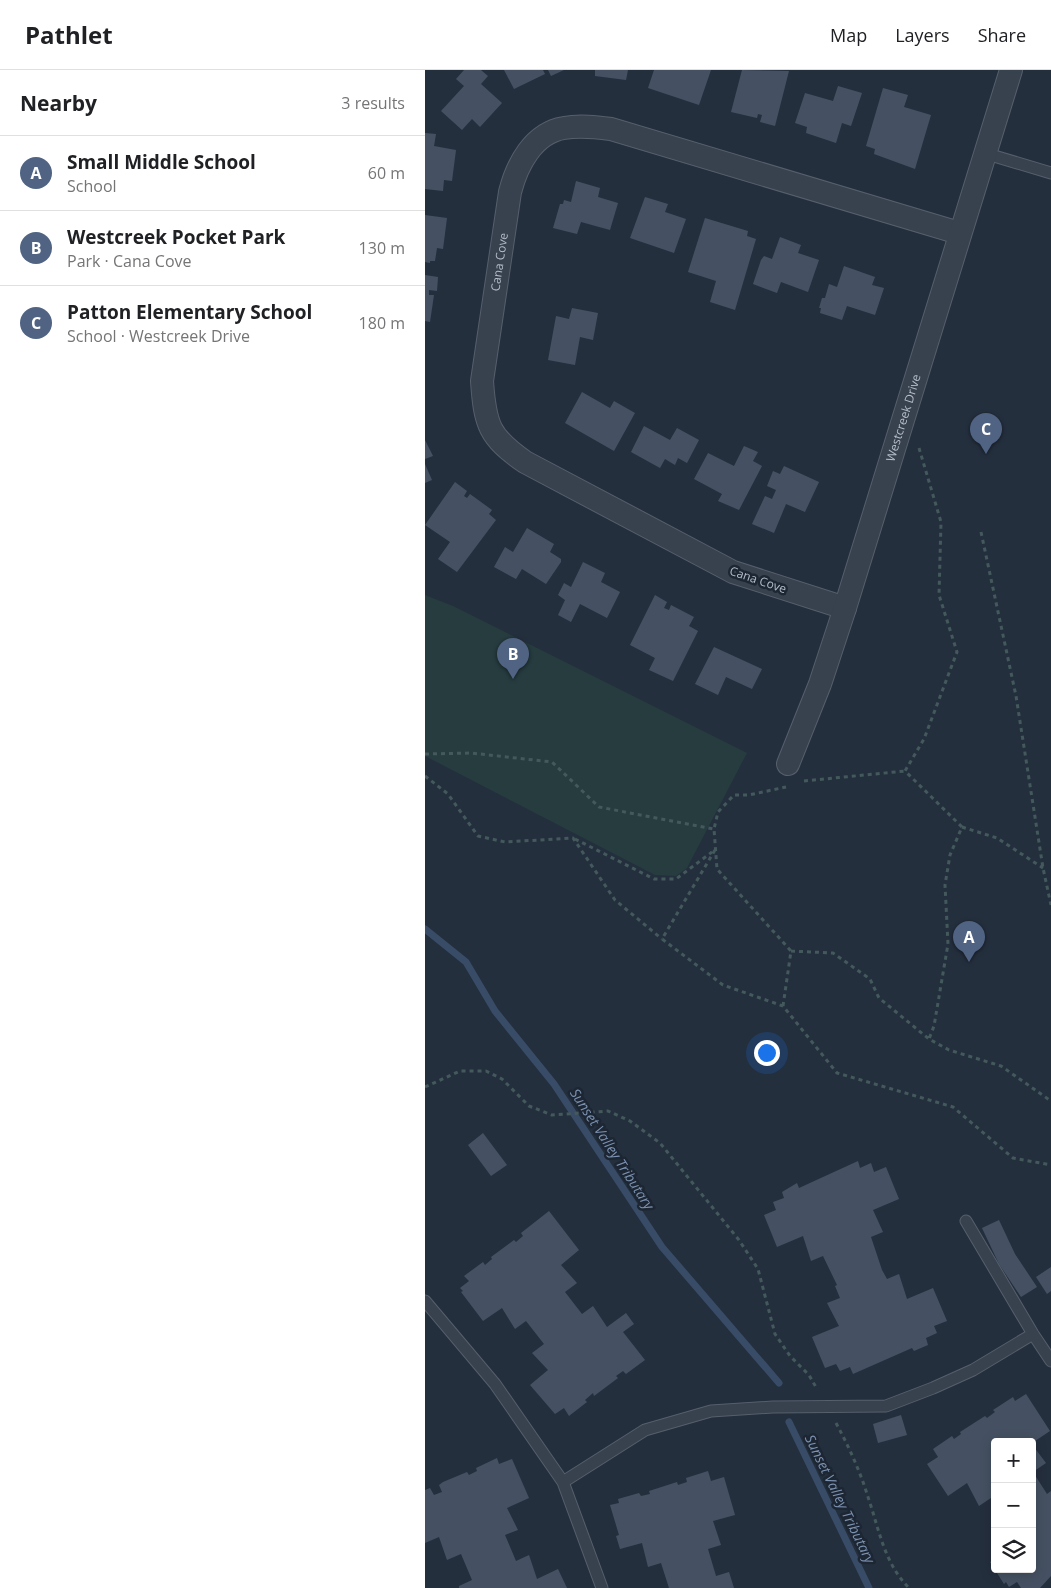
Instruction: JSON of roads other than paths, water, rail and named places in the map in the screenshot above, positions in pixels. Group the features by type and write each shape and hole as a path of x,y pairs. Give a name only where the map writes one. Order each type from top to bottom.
{"street":[{"name":"Westcreek Drive","path":"796,774 820,684 1011,70"},
{"name":"Cana Cove","path":"845,608 733,572 525,462 500,445 488,424 483,403 481,381 510,192 516,170 526,153 544,138 563,128 586,126 611,129 959,233"}],"lane":[{"path":"984,153 1051,173"},
{"path":"966,1221 1051,1361"},
{"path":"425,1301 495,1384 563,1482 602,1588"},
{"path":"563,1482 645,1430 711,1411 773,1407 885,1406 933,1388 973,1370 1033,1334"}],"waterway":[{"name":"Sunset Valley Tributary","path":"425,929 466,962 495,1011 554,1084 662,1247 779,1383"},
{"name":"Sunset Valley Tributary","path":"789,1422 869,1588"}],"place":[{"name":"Patton Elementary School","path":"986,454"},
{"name":"Westcreek Pocket Park","path":"513,679"},
{"name":"Small Middle School","path":"969,962"}]}
